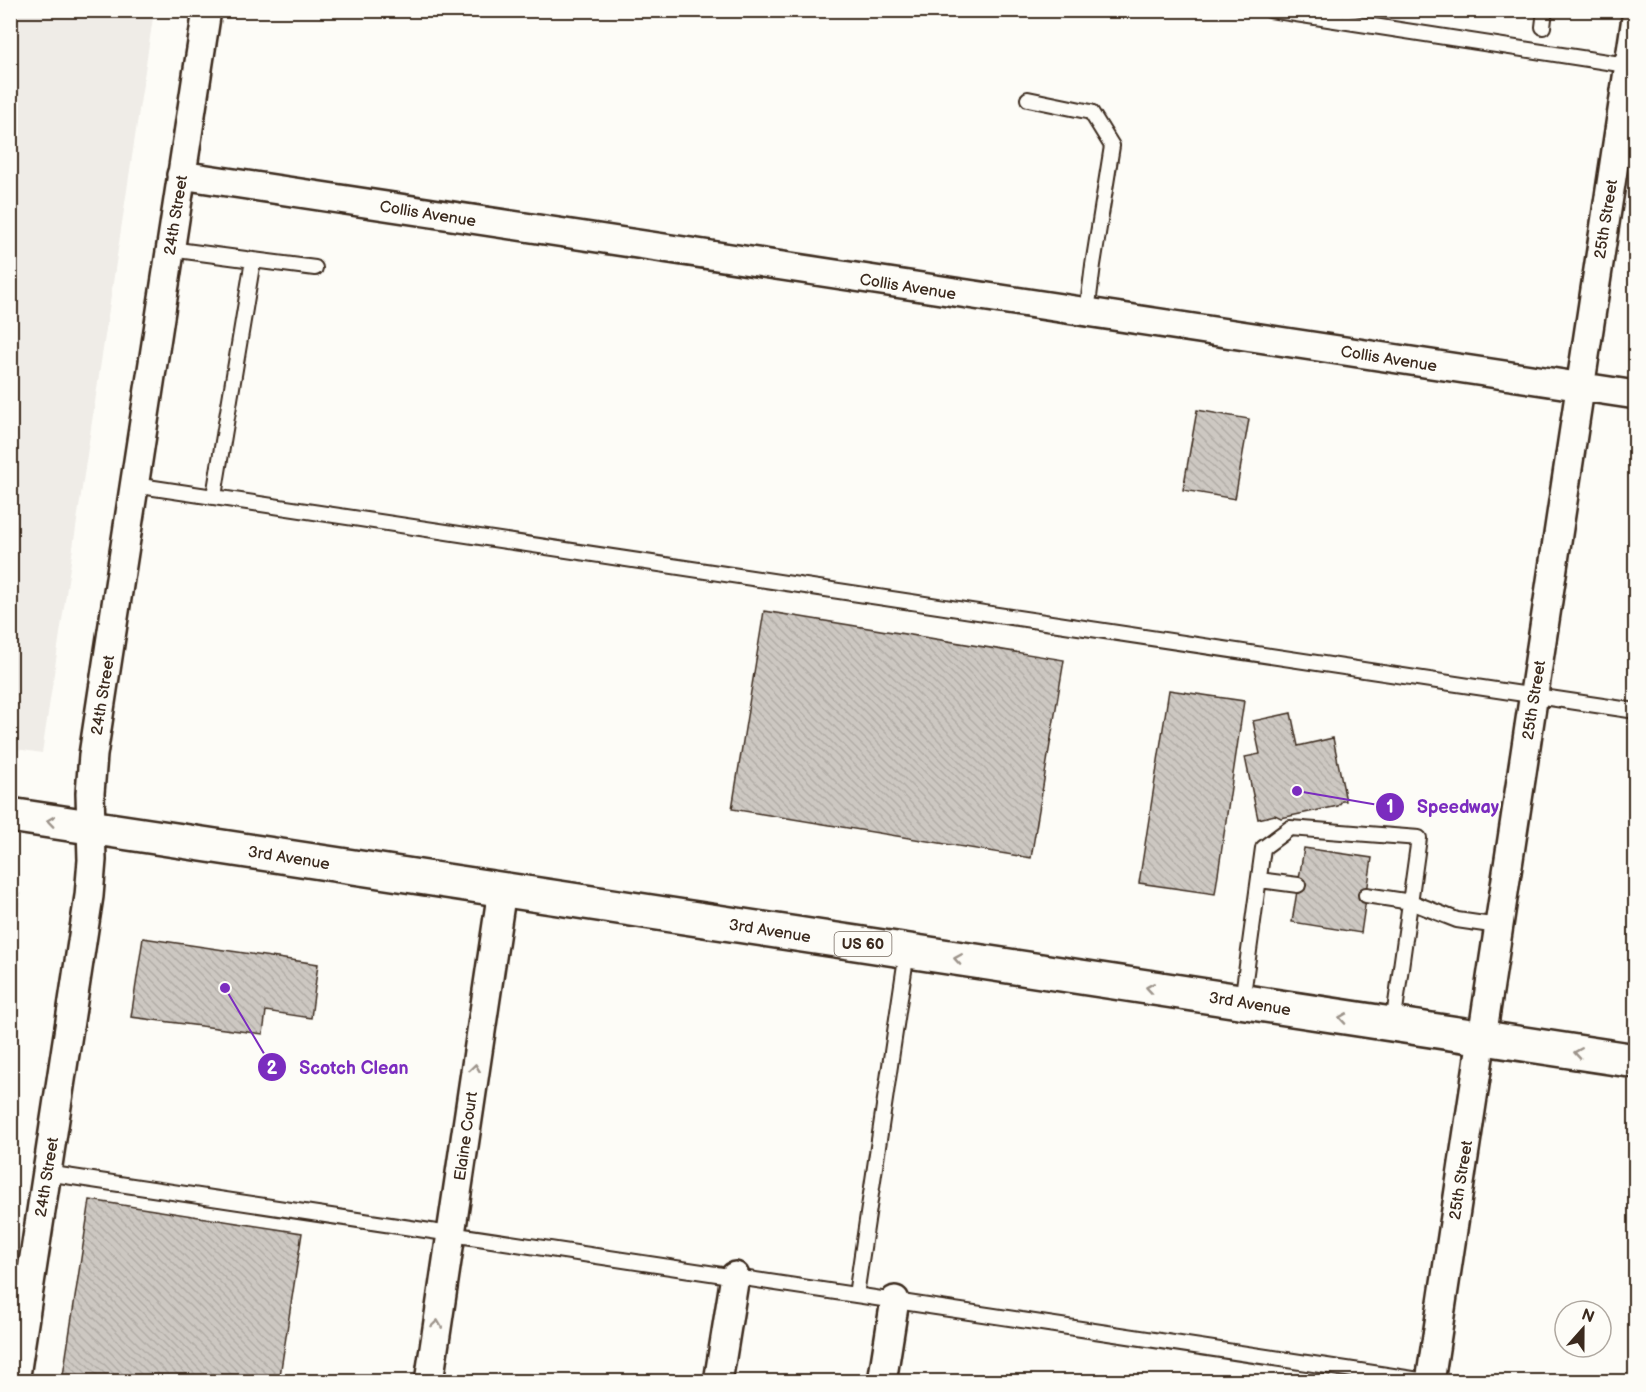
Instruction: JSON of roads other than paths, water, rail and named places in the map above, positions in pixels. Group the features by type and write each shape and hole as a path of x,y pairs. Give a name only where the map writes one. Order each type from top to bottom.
{"main road":[{"name":"3rd Avenue","path":"10,815 1635,1062"}],"street":[{"name":"24th Street","path":"15,1382 89,896 92,860 90,794 93,755 207,10"},
{"name":"25th Street","path":"1431,1381 1580,387 1632,66 1635,18"},
{"name":"Collis Avenue","path":"181,175 1635,395"},
{"name":"Elaine Court","path":"429,1382 502,890"},
{"path":"718,1382 735,1276"},
{"path":"882,1382 895,1300"}],"lane":[{"path":"1270,10 1632,66"},
{"path":"1543,27 1545,10"},
{"path":"1028,99 1091,112 1112,146 1087,313"},
{"path":"170,249 315,268"},
{"path":"214,496 253,260"},
{"path":"134,484 1635,711"},
{"path":"1242,1002 1263,849 1290,828 1419,838 1393,1025"},
{"path":"1259,880 1298,885"},
{"path":"1366,895 1411,902 1457,920 1498,926"},
{"path":"856,1295 907,951"},
{"path":"46,1173 1431,1381"}],"place":[{"name":"Speedway","path":"1297,791"},
{"name":"Scotch Clean","path":"225,988"}]}
